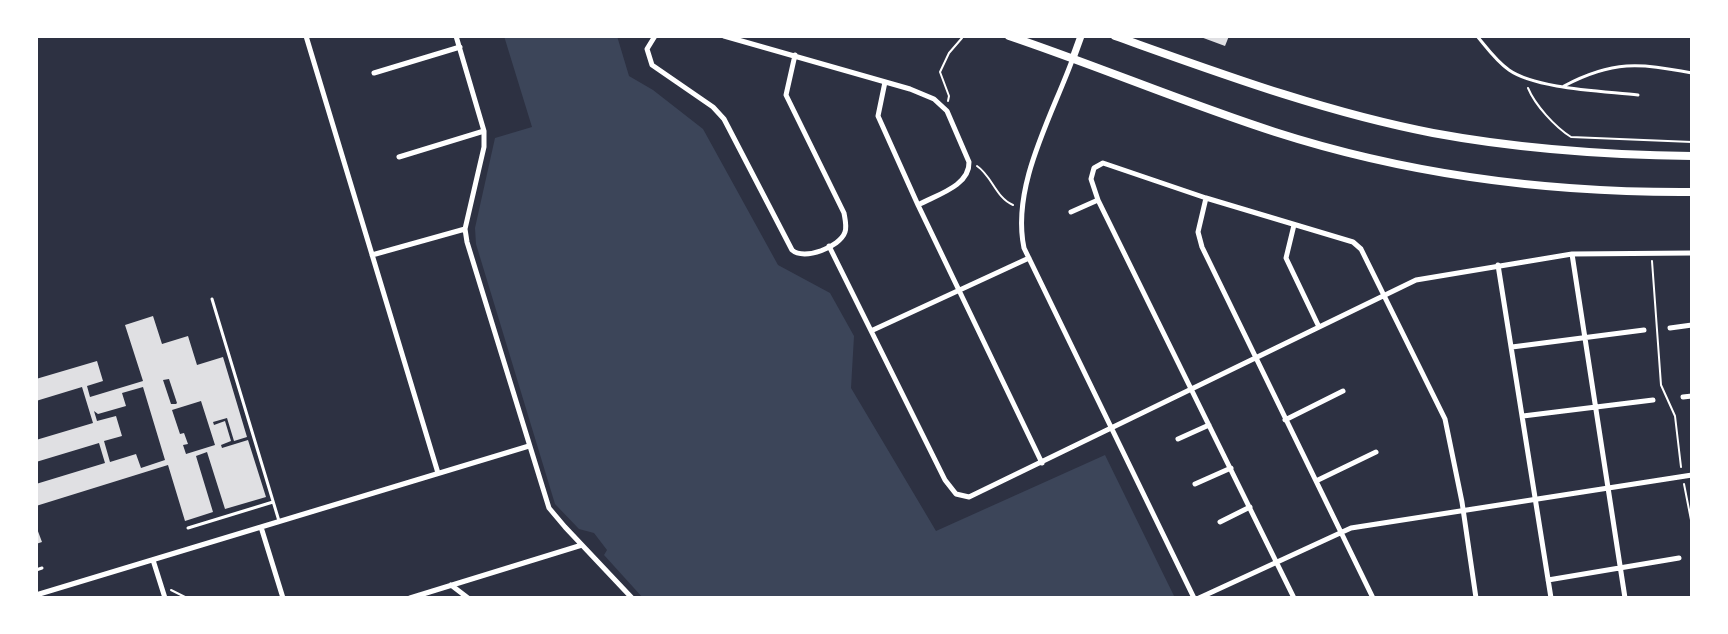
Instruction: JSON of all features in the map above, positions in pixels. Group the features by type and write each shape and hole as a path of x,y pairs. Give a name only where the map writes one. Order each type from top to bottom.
{"main road":[{"path":"1009,36 1275,132 1416,167 1523,184 1637,192 1692,192"},
{"path":"1115,36 1271,91 1433,133 1562,150 1692,156"}],"street":[{"path":"306,36 438,473"},
{"path":"456,36 484,131 484,147 465,229 529,446 549,508 632,598"},
{"path":"724,36 795,55 934,99 947,111 969,162 967,176 962,182 918,205"},
{"path":"1081,36 1029,174 1022,201 1020,228 1029,258 1194,598"},
{"path":"654,37 647,49 652,65 713,107 724,119 792,250 799,255 808,255 829,246 843,236 846,225 844,213 786,95 795,55"},
{"path":"374,73 460,47"},
{"path":"885,82 878,116 918,205 1042,462"},
{"path":"399,157 484,131"},
{"path":"1294,598 1098,200 1091,179 1094,168 1103,163 1206,198 1353,242 1361,249 1445,419 1463,510 1476,598"},
{"path":"1206,198 1200,221 1199,239 1373,598"},
{"path":"1071,212 1098,200"},
{"path":"1294,225 1286,258 1319,327"},
{"path":"372,255 465,229"},
{"path":"829,246 873,330 945,480 956,494 965,497 978,495 1191,388 1416,280 1572,254 1692,253"},
{"path":"1572,254 1624,598"},
{"path":"873,330 1029,258"},
{"path":"1498,266 1551,598"},
{"path":"1670,328 1692,325"},
{"path":"1512,347 1644,330"},
{"path":"1285,420 1343,391"},
{"path":"1683,397 1692,396"},
{"path":"1523,416 1653,400"},
{"path":"1178,439 1209,425"},
{"path":"36,595 529,446"},
{"path":"1316,481 1376,452"},
{"path":"1195,484 1231,468"},
{"path":"1199,598 1340,531 1692,475"},
{"path":"1220,522 1250,507"},
{"path":"261,527 283,598"},
{"path":"410,598 582,544"},
{"path":"1548,579 1679,558"},
{"path":"153,560 165,598"},
{"path":"450,585 468,598"}],"lane":[{"path":"1477,36 1494,57 1509,70 1526,79 1638,96"},
{"path":"1564,86 1609,66 1634,64 1692,73"},
{"path":"212,299 279,521"},
{"path":"188,528 273,502"},
{"path":"36,570 42,568"}],"path":[{"path":"947,111 949,96 940,72 949,53 962,38"},
{"path":"1526,79 1534,100 1563,132 1571,137 1692,142"},
{"path":"969,162 986,174 1006,202 1013,205"},
{"path":"1652,258 1656,351 1661,385 1675,416 1682,470"},
{"path":"1683,482 1692,526 1692,586"},
{"path":"162,589 177,591 187,598"}],"shaded area":[{"path":"504,36 617,36 629,76 653,90 703,129 778,265 830,293 854,336 851,388 936,531 1105,455 1175,598 643,598 604,555 607,550 594,533 579,529 555,504 476,244 475,228 495,138 532,127"}],"building":[{"path":"1198,36 1229,36 1225,46"},
{"path":"153,316 162,344 188,336 197,365 223,357 247,437 234,441 227,418 213,422 214,425 225,421 231,441 221,445 222,448 248,440 266,497 225,509 207,452 196,456 213,512 185,521 168,465 36,506 36,484 105,463 99,443 36,462 36,440 93,423 82,387 36,401 36,379 97,361 103,381 87,386 90,397 143,381 125,325","holes":["169,379 177,403 176,404 171,404 163,380","143,387 165,460 141,468 136,454 110,462 104,441 122,436 116,416 97,421 94,411 98,414 126,406 122,393","201,401 215,445 186,454 183,445 188,444 184,433 180,434 172,410"]},
{"path":"36,526 42,542 36,544"}]}
